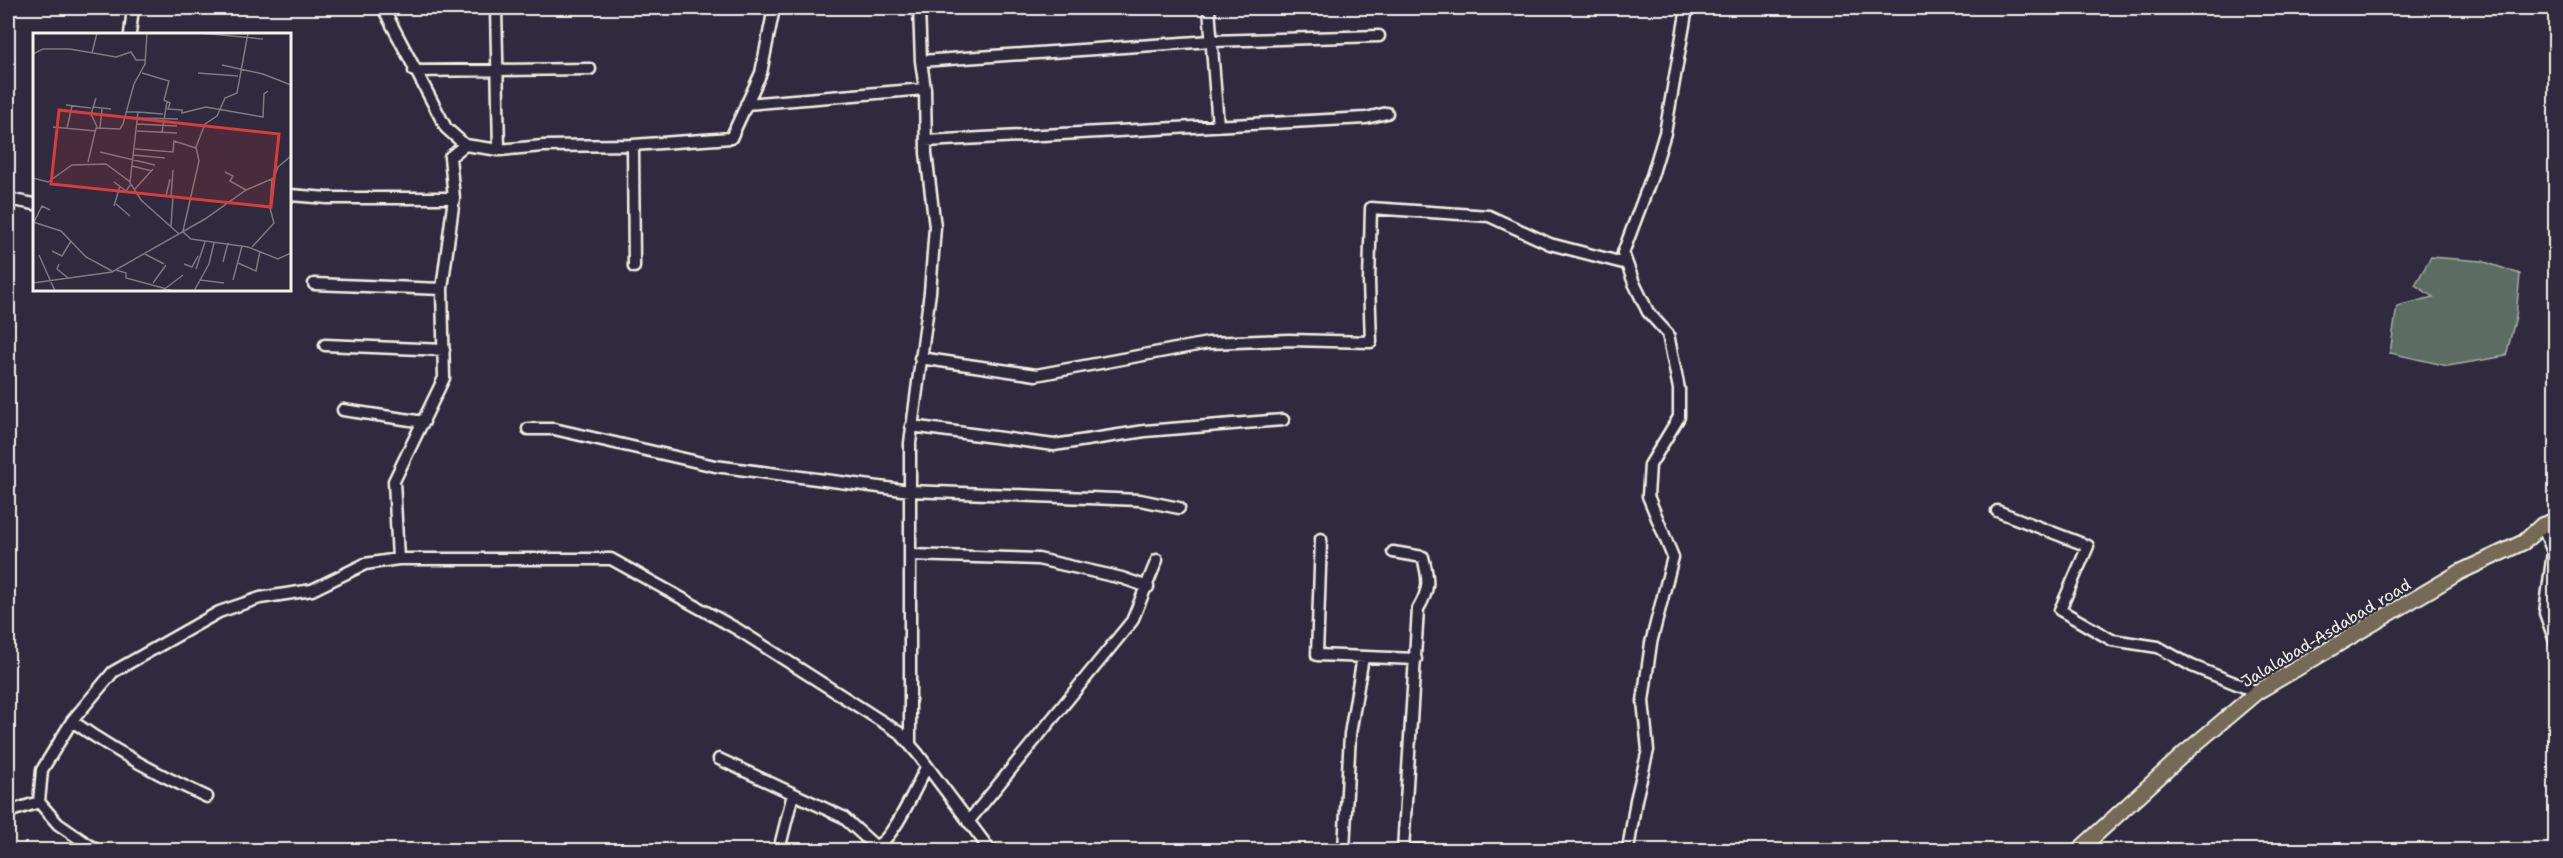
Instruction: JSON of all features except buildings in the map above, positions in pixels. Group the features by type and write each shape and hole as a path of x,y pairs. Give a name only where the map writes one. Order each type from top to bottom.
{"main road":[{"name":"Jalalabad-Asdabad road","path":"2079,850 2181,756 2257,692 2460,572 2524,542 2549,522"}],"street":[{"path":"130,33 133,8"},
{"path":"383,8 414,71 446,128 465,145 499,150 543,146 633,145 731,138 761,73 774,8"},
{"path":"496,8 499,150"},
{"path":"910,744 912,426 930,292 935,226 926,141 919,8"},
{"path":"1209,8 1218,126"},
{"path":"1628,850 1636,800 1648,750 1643,701 1651,643 1673,557 1648,496 1650,465 1679,417 1679,389 1668,334 1648,312 1623,253 1652,176 1665,133 1687,8"},
{"path":"921,61 1212,41 1379,36"},
{"path":"414,71 590,69"},
{"path":"746,104 925,89"},
{"path":"926,141 1366,118 1387,113"},
{"path":"398,560 394,481 444,378 442,289 454,198 450,157 465,145"},
{"path":"633,145 634,267"},
{"path":"291,195 327,198 454,198"},
{"path":"8,219 8,199 33,204"},
{"path":"920,358 1036,375 1208,343 1289,340 1371,342 1369,282 1371,208 1489,216 1550,244 1627,264"},
{"path":"314,284 442,289"},
{"path":"325,345 444,350"},
{"path":"343,410 424,422"},
{"path":"912,426 1054,445 1145,430 1283,420"},
{"path":"528,429 554,429 715,466 910,490 1140,500 1179,508"},
{"path":"1997,511 2088,546 2060,610 2112,640 2158,647 2192,666 2257,692"},
{"path":"2549,522 2553,552 2545,613 2556,644"},
{"path":"1321,539 1317,655 1416,659"},
{"path":"1393,552 1423,557 1428,576 1427,595 1418,609 1403,850"},
{"path":"910,555 1038,559 1122,578 1148,587"},
{"path":"96,850 58,824 39,802 42,770 72,721 113,672 219,612 260,598 312,590 365,564 398,560 611,559 737,629 900,733 990,850"},
{"path":"969,822 1132,621 1148,587 1157,560"},
{"path":"1344,850 1350,734 1363,657"},
{"path":"72,721 101,742 163,777 207,797"},
{"path":"719,759 843,818 874,846 878,846 893,830 927,766"},
{"path":"780,850 793,794"},
{"path":"8,812 39,802"},
{"path":"1414,850 1423,850"}],"green space":[{"path":"2431,257 2482,261 2520,274 2516,316 2506,356 2448,366 2390,353 2397,306 2433,297 2415,285"}]}
